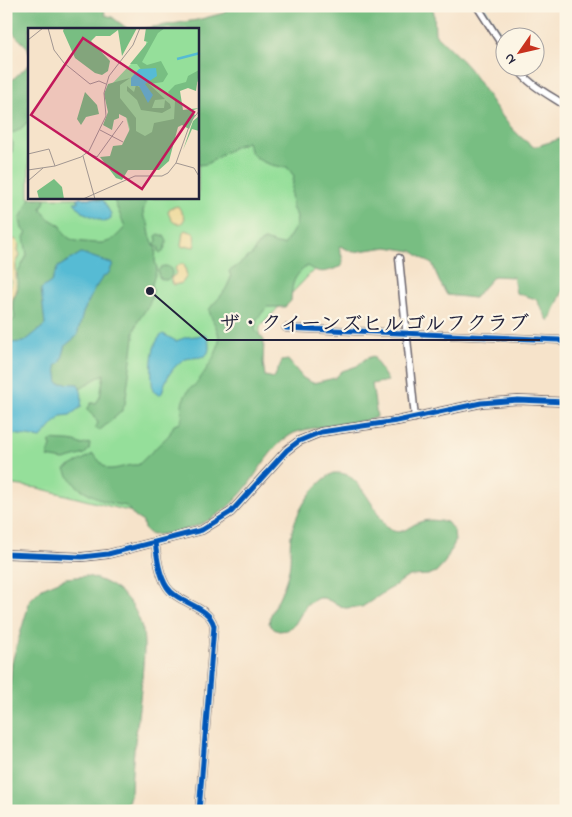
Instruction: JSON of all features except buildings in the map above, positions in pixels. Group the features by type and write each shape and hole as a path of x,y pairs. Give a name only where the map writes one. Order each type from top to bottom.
{"street":[{"path":"478,6 494,32"},
{"path":"524,78 566,106"},
{"path":"399,258 415,418"},
{"path":"286,328 559,340 566,344"},
{"path":"6,554 82,557 108,554 202,530 221,519 242,501 277,460 299,441 321,432 415,418 482,403 518,400 566,402"},
{"path":"155,542 160,570 167,588 210,617 214,626 199,811"}],"green space":[{"path":"8,6 104,6 105,15 112,17 127,28 28,28 28,48 11,31 6,32"},
{"path":"230,6 432,6 435,34 468,67 505,120 523,139 534,147 566,137 566,284 549,322 536,299 516,293 513,277 494,276 474,298 447,295 433,265 412,251 387,247 353,252 340,246 343,260 342,266 320,272 307,266 294,281 291,301 285,307 267,307 257,319 255,330 264,340 263,363 265,376 274,378 282,361 288,360 303,378 313,383 335,378 342,371 357,366 365,359 373,356 388,381 372,384 377,417 361,422 317,427 294,433 276,447 243,491 222,512 196,526 151,535 144,529 143,522 135,517 126,506 101,500 79,488 68,476 65,469 93,454 107,469 138,465 169,435 174,425 180,423 182,403 186,394 200,379 217,350 219,335 209,310 227,287 231,277 229,271 253,254 257,245 265,240 284,245 296,226 297,216 292,208 291,193 294,176 287,167 268,164 259,160 251,153 247,142 234,147 207,164 199,165 199,28 147,28 197,20 224,13"},
{"path":"262,40 328,255 260,327 250,432 156,518 38,488 6,484 6,100 28,82 28,199 199,199 199,46"},
{"path":"28,66 28,121 19,130 7,134 13,143 12,153 7,154 10,165 6,175 6,85"},
{"path":"30,199 44,199 41,209 48,218 61,226 69,238 79,242 102,243 111,240 125,227 113,199 141,199 146,203 143,211 144,218 148,223 150,235 156,249 155,261 157,268 152,284 153,292 149,305 138,321 134,332 125,404 121,412 100,430 95,428 98,423 87,410 91,403 96,403 100,397 104,374 80,388 59,386 55,379 52,331 6,350 6,321 9,323 15,319 13,303 18,287 17,275 27,255 24,237 27,233 22,229 20,219"},
{"path":"159,234 164,236 167,241 163,252 160,253 158,251 159,248 155,246 156,236"},
{"path":"165,266 170,268 172,273 170,278 165,280 160,278 158,273 160,268"},
{"path":"52,440 71,441 82,445 90,443 89,449 85,454 64,460 47,457 51,446 49,442"},
{"path":"334,473 345,474 359,485 386,527 397,532 426,520 447,522 454,531 455,542 445,562 436,572 428,575 409,576 362,607 345,608 324,598 318,598 307,604 295,624 287,630 279,631 269,624 270,617 288,574 290,541 296,518 312,491"},
{"path":"87,576 106,583 122,594 134,609 142,628 144,653 142,678 131,792 128,802 119,811 6,811 6,739 12,662 30,600 42,588 66,578"}],"sand":[{"path":"178,206 185,218 182,223 173,221 168,212 170,208"},
{"path":"185,230 194,233 194,247 181,246"},
{"path":"15,239 19,243 18,250 20,255 16,264 16,292 11,301 12,310 8,314 6,313 7,300 12,281 6,275 11,256 10,241"},
{"path":"180,264 184,264 187,276 182,283 174,285 171,282 171,278 177,273 175,268"}],"water":[{"path":"78,199 103,200 111,214 111,218 105,222 82,212 74,202 79,202"},
{"path":"81,253 113,264 109,273 102,278 94,290 83,313 77,336 66,345 61,362 56,366 58,383 78,384 82,398 81,407 70,415 61,416 41,438 6,433 6,343 24,342 45,325 41,289 51,282 58,267"},
{"path":"163,334 176,341 187,337 206,335 209,351 204,356 184,360 176,366 167,378 162,393 159,395 153,391 152,360 155,345 158,338"}],"waterway":[{"path":"483,6 497,28"},
{"path":"530,78 566,101"}],"cycle path":[{"path":"286,328 559,340 566,344"},
{"path":"6,554 82,557 108,554 202,530 231,512 287,450 299,441 321,432 397,421 481,403 518,400 566,402"},
{"path":"155,542 160,571 167,587 172,593 206,613 214,626 199,811"}],"place":[{"name":"ザ・クイーンズヒルゴルフクラブ","path":"150,291"}]}
